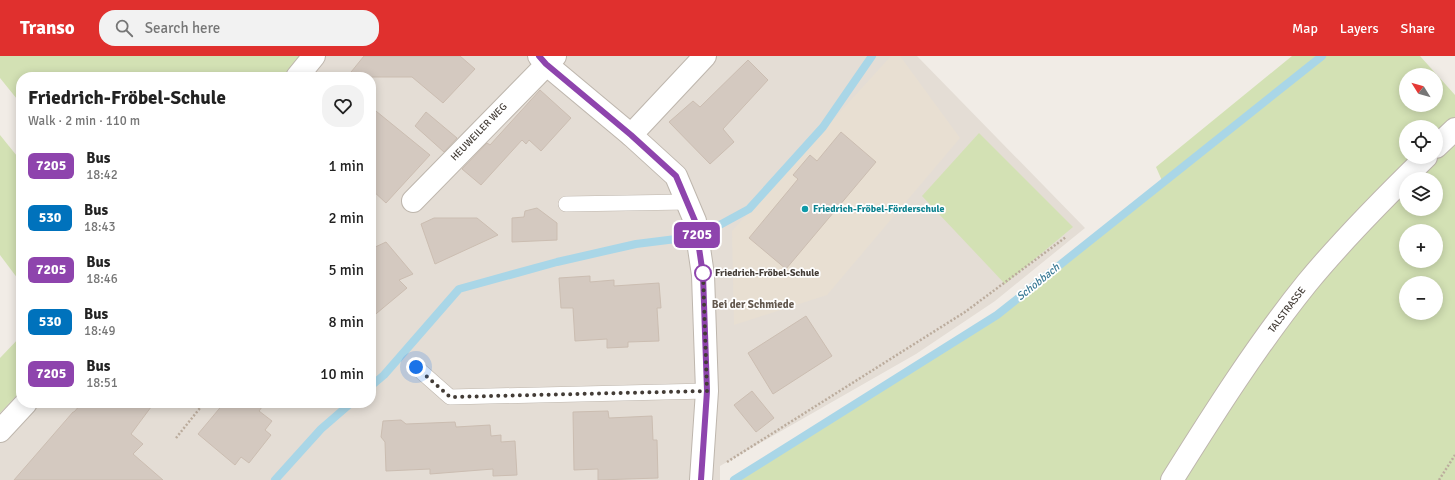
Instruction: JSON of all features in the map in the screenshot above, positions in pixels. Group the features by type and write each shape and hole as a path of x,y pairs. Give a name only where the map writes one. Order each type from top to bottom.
{"street":[{"path":"301,72 314,56"},
{"path":"631,135 705,56"},
{"name":"HEUWEILER WEG","path":"413,201 547,59 676,176 695,221 703,275 707,391 701,479"},
{"path":"1443,140 1455,128"},
{"name":"TALSTRASSE","path":"1172,480 1236,378 1307,283 1380,202 1419,164"},
{"path":"0,431 21,408"}],"lane":[{"path":"566,204 687,202"},
{"path":"416,367 450,397 707,391"}],"path":[{"path":"701,479 965,312 1066,237"},
{"path":"176,438 200,408"},
{"path":"1439,480 1455,455"}],"shaded area":[{"path":"314,56 917,56 1085,228 995,301 916,354 720,466 720,480 0,480 0,413 16,396 16,408 376,408 376,72 301,72"},
{"path":"891,56 900,56 960,138 827,295 734,325 732,231"}],"green space":[{"path":"0,56 314,56 301,72 16,72 16,98 0,78"},
{"path":"1292,56 1420,56 1431,68 1399,68 1399,112 1443,112 1443,82 1455,95 1455,480 734,480 997,315 1163,183 1156,167"},
{"path":"979,133 1073,227 1005,284 922,196"},
{"path":"0,135 16,155 16,276 0,255"},
{"path":"16,341 16,396 0,413 0,358"}],"building":[{"path":"364,56 460,56 475,69 443,103 412,77 376,77 376,72 351,72"},
{"path":"748,60 768,80 723,129 734,142 710,164 669,122 693,101 700,107"},
{"path":"540,90 571,118 541,151 529,140 526,144 522,140 481,185 462,169 487,143 490,145"},
{"path":"376,111 430,155 386,203 376,194"},
{"path":"426,112 457,138 444,152 415,126"},
{"name":"Friedrich-Fröbel-Förderschule","path":"841,132 876,162 786,269 749,238 798,179 793,175 810,155 817,161"},
{"path":"537,208 557,223 557,240 512,242 512,218 524,217 525,211"},
{"path":"434,218 477,218 498,235 435,264 421,224"},
{"path":"386,242 413,274 399,280 407,288 376,314 376,247"},
{"path":"590,276 590,282 614,280 614,286 659,283 661,308 657,308 659,341 628,342 628,347 607,348 607,339 575,341 573,308 561,308 559,278"},
{"path":"806,316 832,356 773,394 748,353"},
{"path":"752,391 774,418 756,432 734,405"},
{"path":"78,408 150,408 131,434 143,444 133,454 163,480 14,480"},
{"path":"220,408 261,408 259,411 272,421 265,430 271,435 249,463 241,457 235,465 198,434"},
{"path":"608,411 609,418 652,416 653,440 657,440 658,478 598,480 598,469 574,470 573,412"},
{"path":"401,420 406,424 455,422 456,427 490,425 491,436 501,435 501,442 515,441 517,475 493,476 493,469 430,474 430,469 386,471 385,442 381,437 383,421"}],"waterway":[{"path":"716,227 749,209 823,127 872,56"},
{"name":"Schobbach","path":"734,480 997,315 1322,56"},
{"path":"376,382 384,375 459,289 557,262 636,244 684,238"},
{"path":"275,480 321,429 345,408"}],"bus line":[{"name":"7205","path":"539,56 546,64 631,135 676,176 695,221 703,275 707,391 701,480"}],"place":[{"name":"Friedrich-Fröbel-Förderschule","path":"805,209"},
{"name":"Friedrich-Fröbel-Schule","path":"703,273"}],"district":[{"name":"Bei der Schmiede","path":"753,304"}],"route":[{"path":"416,367 450,397 707,391 703,273"}]}
